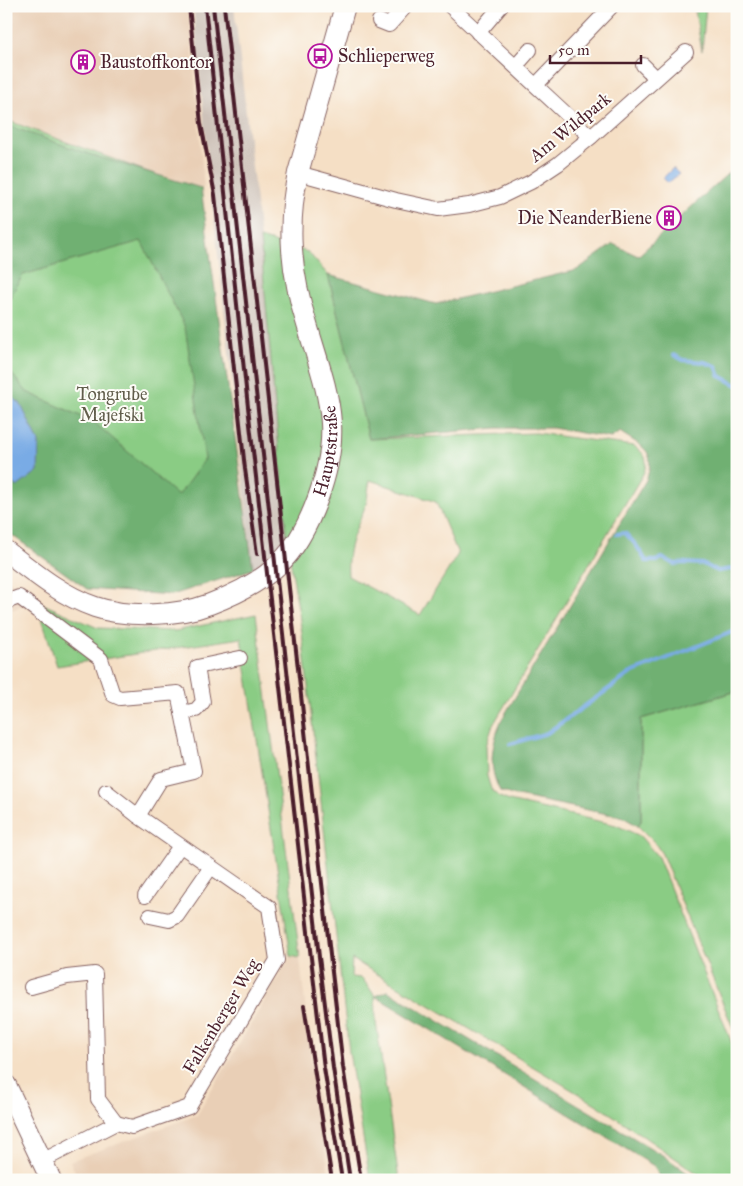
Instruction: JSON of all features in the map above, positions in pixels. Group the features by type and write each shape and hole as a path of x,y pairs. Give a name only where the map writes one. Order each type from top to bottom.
{"street":[{"name":"Hauptstraße","path":"6,551 66,594 96,608 135,614 158,614 182,613 199,608 245,588 279,564 296,543 311,515 327,468 331,424 326,392 297,289 290,233 291,216 298,173 346,6"},
{"path":"379,22 389,25 406,6"},
{"path":"450,6 591,137"},
{"path":"478,33 501,6"},
{"path":"536,85 612,6"},
{"path":"516,66 530,50"},
{"name":"Am Wildpark","path":"298,173 396,200 438,209 469,205 500,197 530,182 558,164 686,52"},
{"path":"643,65 656,78"},
{"path":"6,602 19,597 101,659 113,695 120,698 178,693 194,771 161,779 138,816"},
{"path":"182,713 196,710 203,702 197,667 240,658"},
{"name":"Falkenberger Weg","path":"106,791 180,846 269,907 277,960 189,1107 132,1127 116,1123"},
{"path":"145,896 180,846"},
{"path":"150,916 169,920 177,916 211,867"},
{"path":"31,987 67,977 95,974 98,1099 116,1123 42,1161"},
{"path":"6,1085 51,1180"}],"shaded area":[{"path":"6,6 189,6 204,188 92,155 6,125"},
{"path":"193,6 234,6 260,238 287,540 253,569 211,191"},
{"path":"6,578 36,601 6,612"},
{"path":"291,956 300,958 312,1068 330,1180 79,1180 70,1161 197,1115"}],"green space":[{"path":"694,6 706,6 702,51"},
{"name":"Tongrube Majefski","path":"6,120 195,189 228,561 75,576 6,531"},
{"name":"Tongrube Majefski","path":"6,125 92,155 201,188 253,569 172,595 87,589 6,531 6,478 17,487 20,403 6,393 6,367 27,392 94,422 178,496 205,459 185,327 141,241 23,275 6,305"},
{"path":"737,165 737,691 641,719 641,821 638,826 623,817 500,791 493,773 492,755 502,719 646,480 650,462 649,455 641,446 620,432 611,438 553,428 496,428 369,439 328,275 436,304 577,270 613,244 638,256"},
{"path":"260,238 308,252 328,275 369,439 536,433 634,446 644,455 646,465 643,474 493,725 486,746 487,776 491,789 500,797 509,801 616,825 640,836 658,857 737,1056 737,1180 707,1180 599,1106 352,959 351,977 362,978 375,996 376,1022 399,1180 370,1180 349,1052 302,633 287,540","holes":["370,480 436,502 458,554 420,615 348,576 350,547 366,504"]},
{"path":"36,601 98,628 175,631 256,614 300,958 291,956 241,638 57,666"},
{"path":"737,691 737,1038 662,854 655,843 638,826 641,821 641,719"},
{"path":"388,991 664,1156 697,1180 662,1180 654,1166 375,996"}],"water":[{"path":"673,168 679,174 668,183 663,178"},
{"path":"6,393 20,403 39,442 38,471 17,487 6,478"}],"waterway":[{"path":"674,355 683,360 704,362 716,366 720,376 737,385"},
{"path":"617,534 625,533 636,545 646,561 657,561 662,558 675,564 702,564 718,571 732,569 737,571"},
{"path":"510,744 547,733 631,673 737,630"}],"railway":[{"path":"189,6 201,124 215,195 245,469 257,554"},
{"path":"205,6 248,407 311,958 324,1068 342,1180"},
{"path":"213,6 319,957 350,1180"},
{"path":"224,6 343,1067 361,1180"},
{"path":"304,1006 332,1180"}],"place":[{"name":"Schlieperweg","path":"320,56"},
{"name":"Baustoffkontor","path":"83,62"},
{"name":"Die NeanderBiene","path":"669,218"}]}
